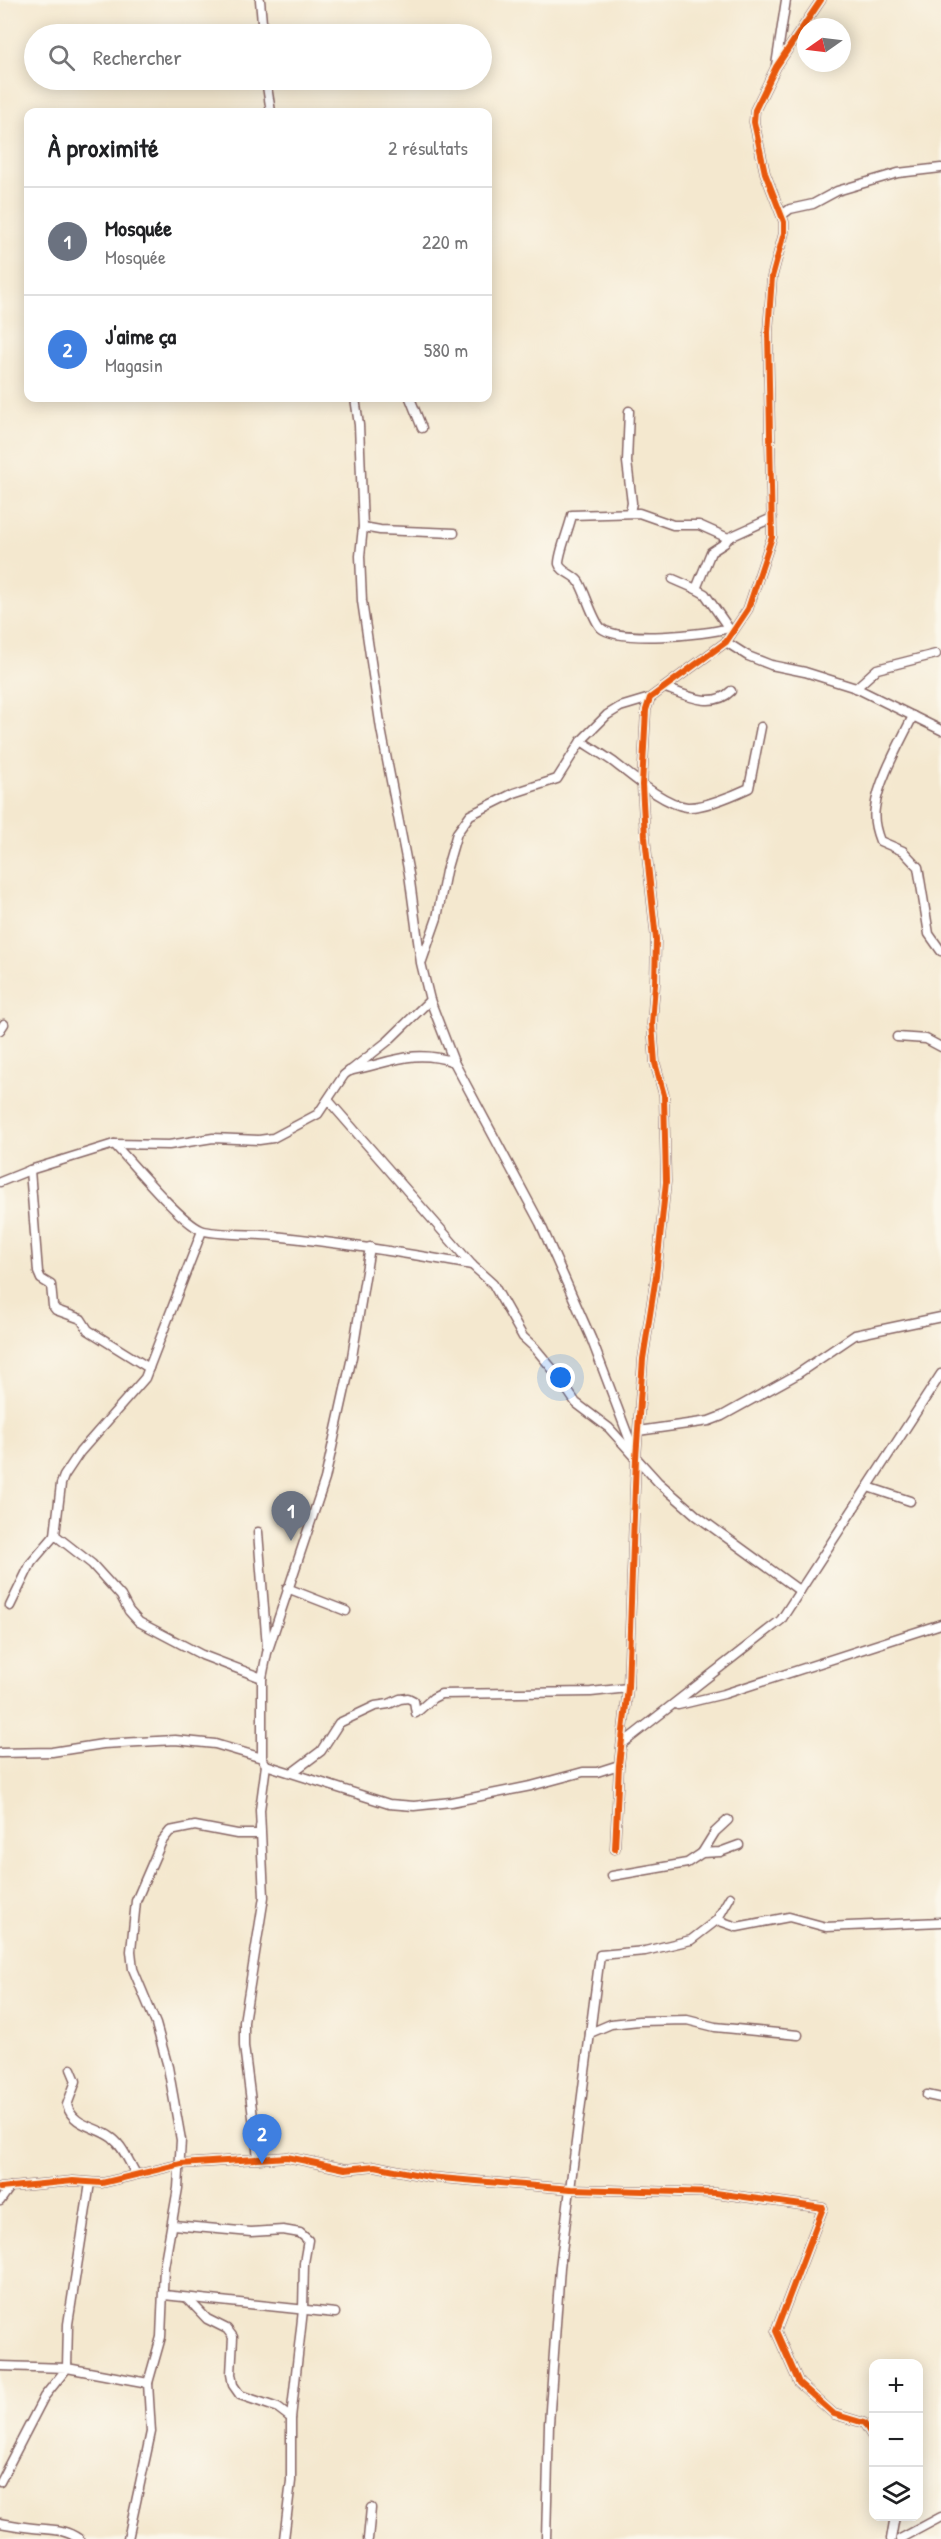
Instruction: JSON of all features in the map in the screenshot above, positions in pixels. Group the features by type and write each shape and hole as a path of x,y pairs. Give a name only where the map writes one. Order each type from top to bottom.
{"street":[{"path":"260,0 262,24"},
{"path":"776,67 786,0"},
{"path":"421,963 437,918 446,871 457,833 470,815 514,793 557,779 581,741 607,715 620,707 650,698 666,688 726,642 731,630 748,609 761,576 771,537 768,332 772,277 784,233 782,215 765,173 754,122 757,104 776,67 821,0"},
{"path":"268,90 270,108"},
{"path":"782,215 790,209 813,204 837,191 898,173 941,168"},
{"path":"356,402 359,425 363,526 360,556 362,601 381,729 409,874 421,963 430,1000 454,1062 540,1223 591,1338 636,1458"},
{"path":"412,402 422,428"},
{"path":"629,411 627,462 632,502 630,512"},
{"path":"728,538 699,525 673,525 639,513 572,515 559,561 562,570 577,578 598,624 612,634 652,636 731,630"},
{"path":"696,589 711,552 725,543 728,538 772,518"},
{"path":"363,526 380,530 454,533"},
{"path":"673,579 705,594 731,630"},
{"path":"726,642 748,656 771,665 805,672 856,688 941,730"},
{"path":"856,688 877,669 936,654"},
{"path":"666,688 702,700 720,699 731,691"},
{"path":"615,1849 619,1765 628,1688 636,1458 643,1359 656,1276 666,1182 664,1095 655,1063 652,1024 656,939 642,785 646,710 650,698"},
{"path":"914,716 899,743 878,796 874,810 875,827 880,841 903,850 918,867 928,934 941,951"},
{"path":"581,741 642,785 672,802 686,807 703,806 749,788 760,727"},
{"path":"0,1182 30,1170 114,1144 169,1145 213,1138 259,1140 273,1138 318,1113 338,1083 388,1041 430,1000"},
{"path":"897,1037 926,1039 941,1047"},
{"path":"350,1071 409,1056 433,1055 454,1062"},
{"path":"328,1100 472,1265 493,1284 523,1337 555,1372 576,1403 609,1428 657,1482 697,1516 800,1591"},
{"path":"114,1144 177,1210 202,1231 274,1236 370,1247 472,1265"},
{"path":"30,1170 38,1272 41,1279 51,1285 53,1306 56,1310 81,1318 88,1330 149,1368"},
{"path":"9,1606 31,1563 55,1535 64,1476 80,1452 138,1388 149,1368 202,1231"},
{"path":"128,2539 151,2432 148,2383 161,2337 164,2267 173,2225 181,2163 181,2140 168,2067 156,2024 133,1969 131,1951 136,1901 162,1841 170,1831 195,1826 237,1834 260,1834 264,1762 262,1678 267,1653 287,1588 325,1479 352,1357 370,1247"},
{"path":"638,1431 709,1421 796,1376 855,1335 941,1317"},
{"path":"622,1744 674,1706 781,1620 941,1374"},
{"path":"868,1487 910,1501"},
{"path":"258,1532 267,1653"},
{"path":"55,1535 92,1564 121,1596 129,1611 139,1622 202,1655 262,1678"},
{"path":"287,1588 346,1611"},
{"path":"674,1706 724,1694 941,1624"},
{"path":"293,1772 321,1751 339,1723 375,1706 389,1704 400,1699 408,1698 414,1701 417,1713 433,1698 441,1694 581,1692 628,1688"},
{"path":"0,1753 52,1752 103,1744 175,1740 215,1744 389,1804 414,1806 451,1802 531,1786 584,1772 597,1772 619,1765"},
{"path":"258,2157 244,2022 264,1897 260,1810"},
{"path":"612,1876 687,1863 702,1853 715,1832 728,1820"},
{"path":"702,1853 720,1852 740,1845"},
{"path":"546,2539 554,2334 600,1955 645,1951 695,1938 707,1925 717,1920 730,1897"},
{"path":"717,1920 737,1927 789,1917 826,1926 941,1922"},
{"path":"590,2033 611,2024 687,2020 715,2027 798,2035"},
{"path":"71,2069 76,2081 67,2105 72,2117 114,2139 136,2174"},
{"path":"927,2095 941,2098"},
{"path":"0,2188 73,2181 90,2183 181,2163 258,2157 296,2158 345,2169 375,2166 429,2177 571,2189 716,2193 823,2208 776,2331 799,2384 834,2414 864,2423 869,2432"},
{"path":"0,2482 44,2397 67,2368 68,2324 90,2183"},
{"path":"0,2201 10,2187"},
{"path":"173,2225 251,2232 283,2230 300,2233 308,2240 291,2418 291,2481 284,2539"},
{"path":"164,2295 335,2313"},
{"path":"187,2298 207,2319 227,2329 233,2337 231,2374 233,2385 240,2395 278,2408 291,2418"},
{"path":"0,2366 67,2368 148,2383"},
{"path":"368,2539 370,2508"},
{"path":"900,2539 941,2517"},
{"path":"891,2539 894,2521"},
{"path":"0,2523 69,2532 79,2539"}],"cycle path":[{"path":"615,1849 619,1765 628,1688 636,1458 643,1359 656,1276 666,1182 664,1095 655,1063 652,1024 656,939 642,785 646,710 650,698 726,642 748,609 772,537 768,332 772,277 784,233 784,222 765,173 754,122 755,110 776,67 821,0"},
{"path":"0,2188 73,2181 102,2183 181,2164 287,2157 345,2169 375,2166 429,2177 571,2189 716,2193 823,2208 776,2331 799,2383 834,2414 864,2423 869,2431"}],"place":[{"name":"Mosquée","path":"291,1541"},
{"name":"J'aime ça","path":"262,2164"}]}
